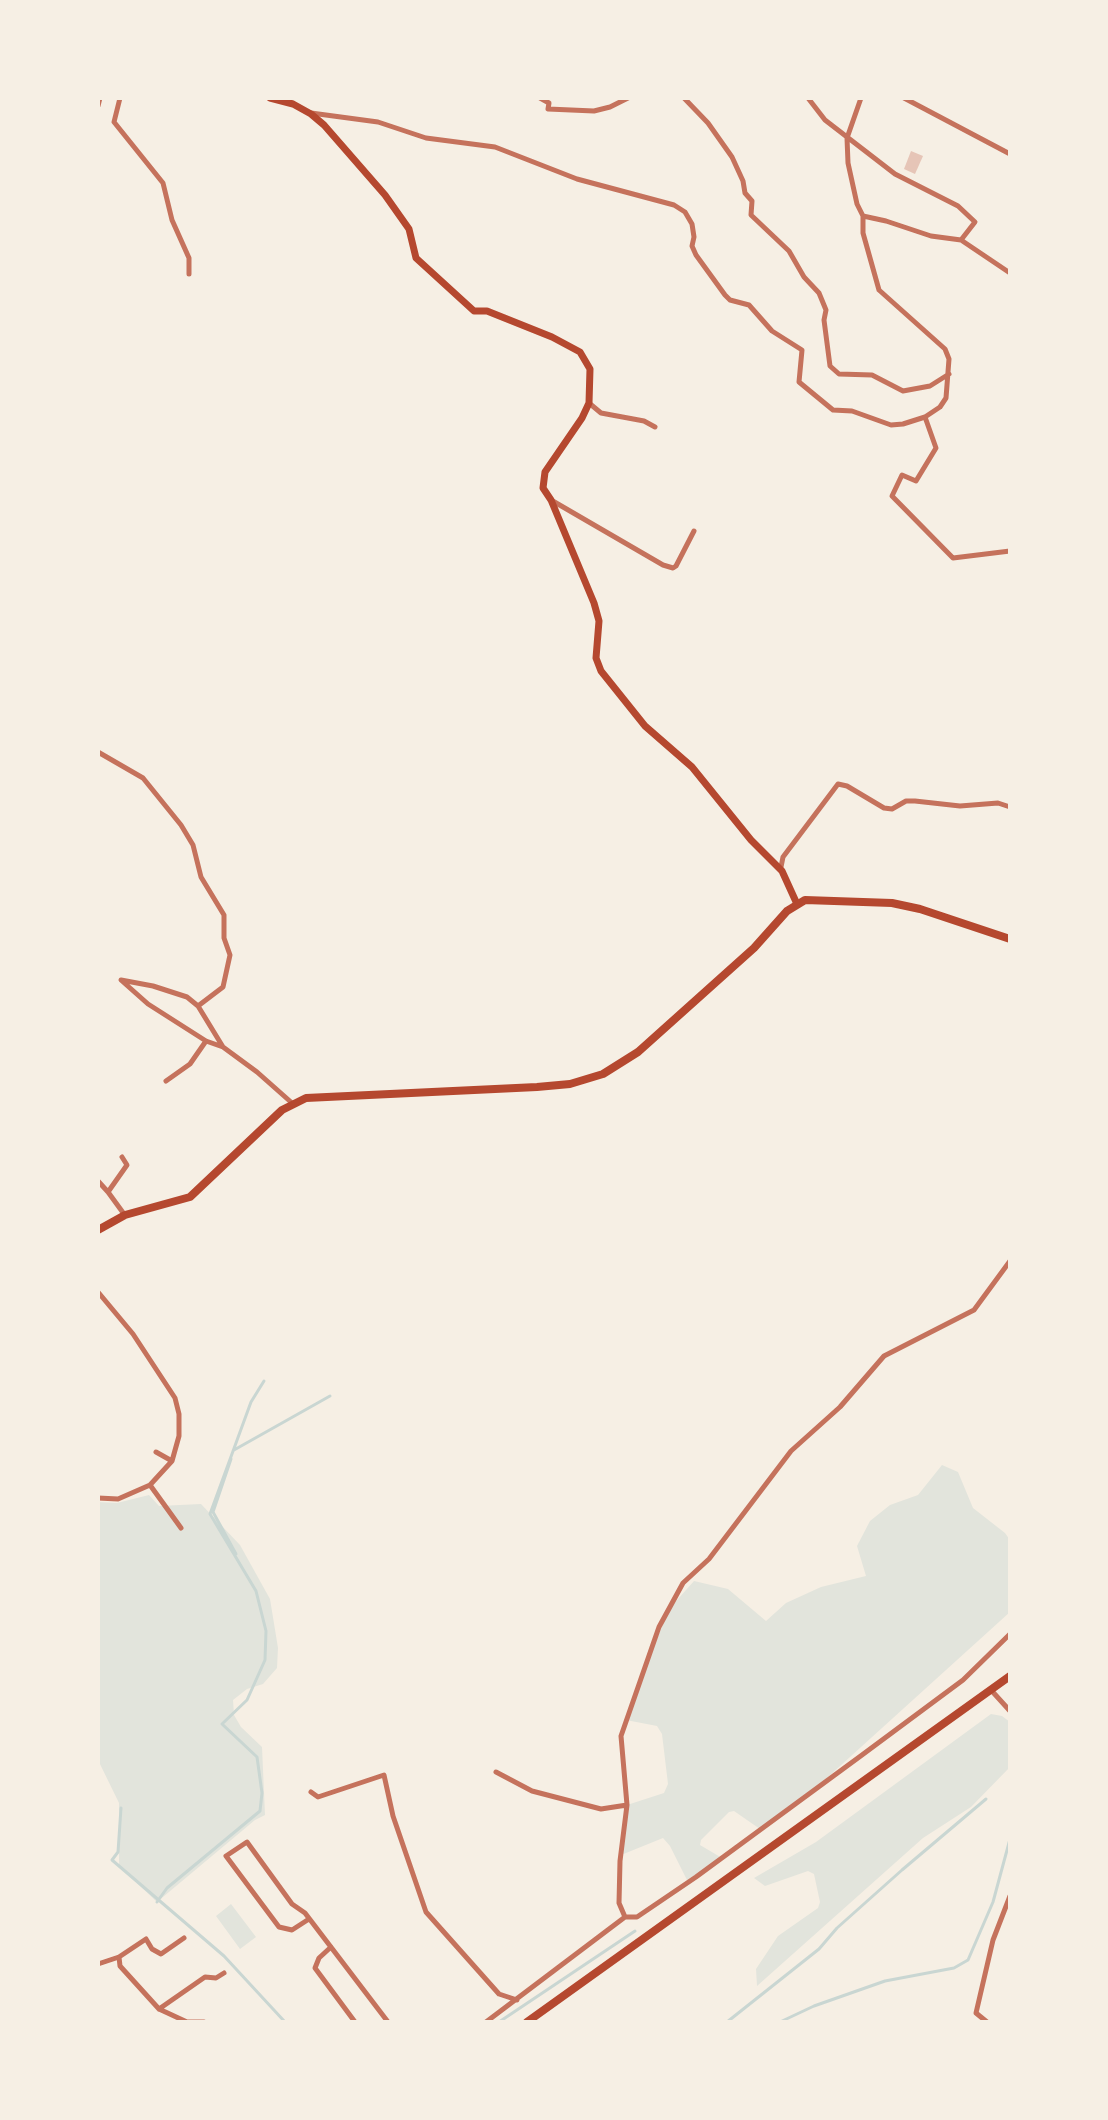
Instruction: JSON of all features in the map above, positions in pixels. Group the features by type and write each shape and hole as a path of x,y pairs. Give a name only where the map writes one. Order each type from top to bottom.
{"main road":[{"path":"270,98 293,104 311,114 385,195 409,229 416,258 474,311 487,311 552,337 580,352 590,369 589,403 545,472 543,488 551,500 594,603 599,621 596,658 601,671 645,726 692,767 751,840 782,871 797,904"},
{"path":"98,1230 125,1215 190,1197 292,1103 324,1095 570,1084 603,1074 638,1052 754,948 797,904 805,900 892,903 920,909 1010,939"},
{"path":"527,2022 1010,1676"}],"street":[{"path":"98,106 100,98"},
{"path":"120,98 114,122 163,183 172,220 189,258 189,274"},
{"path":"540,98 549,103 548,109 594,111 628,98"},
{"path":"684,98 708,123 732,157 745,193 752,201 751,215 789,251 804,277 819,293 826,310 824,320 830,366 839,374 872,375 903,391 930,386 950,374"},
{"path":"808,98 825,120 895,174 958,206 975,222 961,240"},
{"path":"311,114 378,122 426,138 495,147 577,179 674,205 685,212 692,224 692,246 696,255 725,295 730,300 749,305 772,331 802,350 799,382 833,410 852,411 891,425 903,424 925,417 940,407 946,398 949,359 945,349 879,290 848,163 847,138 861,98"},
{"path":"904,98 1010,154"},
{"path":"863,216 931,236 961,240 1010,273"},
{"path":"589,403 601,413 644,421 655,427"},
{"path":"925,417 936,448 916,481 902,475 892,496 953,558 1010,551"},
{"path":"551,500 673,568 694,531"},
{"path":"98,752 143,778 181,825 193,845 201,877 224,915 224,938 230,955 223,987 198,1006"},
{"path":"782,871 780,864 783,857 838,784 884,808 892,809 906,801 960,806 998,803 1010,807"},
{"path":"223,1047 198,1006 187,997 121,980 148,1004 206,1041 223,1047 292,1103"},
{"path":"166,1081 190,1064 206,1041"},
{"path":"108,1192 127,1165 122,1157"},
{"path":"98,1181 125,1215"},
{"path":"625,1917 619,1903 620,1861 627,1805 621,1736 659,1627 683,1583 709,1559 791,1451 840,1407 884,1356 974,1310 1010,1261"},
{"path":"98,1292 133,1334 175,1398 179,1414 179,1436 172,1461 150,1485 118,1499 98,1498"},
{"path":"156,1452 172,1461"},
{"path":"150,1485 181,1528"},
{"path":"486,2022 625,1917 637,1917 696,1877 862,1755 963,1680 1010,1634"},
{"path":"991,1690 1010,1711"},
{"path":"496,1772 532,1791 601,1809 627,1805"},
{"path":"311,1792 318,1797 384,1775 393,1816 426,1912 499,1994 517,2000"},
{"path":"309,1919 292,1930 279,1927 226,1856 247,1842 292,1904 305,1913 388,2022"},
{"path":"987,2022 976,2013 993,1940 1010,1896"},
{"path":"98,1963 119,1957 146,1939 152,1949 161,1954 184,1938"},
{"path":"331,1947 319,1958 315,1968 355,2022"},
{"path":"119,1957 120,1966 159,2009 187,2022 204,2022"},
{"path":"159,2009 205,1977 216,1978 224,1973"}],"shaded area":[{"path":"942,1465 958,1472 973,1508 1010,1540 1010,1612 818,1786 760,1829 734,1811 729,1812 701,1840 700,1845 722,1858 688,1882 663,1838 621,1855 627,1805 664,1793 668,1784 662,1734 657,1726 626,1720 670,1608 694,1581 728,1589 766,1621 786,1603 821,1587 866,1576 857,1546 870,1521 890,1505 918,1495"},
{"path":"149,1495 159,1506 201,1504 240,1545 270,1599 278,1648 277,1668 263,1684 247,1689 233,1700 234,1715 241,1727 262,1747 265,1815 157,1902 119,1866 119,1803 98,1760 98,1502 117,1503"},
{"path":"991,1714 1002,1716 1010,1722 1010,1767 971,1807 923,1838 757,1986 756,1969 778,1936 818,1908 820,1902 814,1874 808,1871 765,1886 754,1878 816,1842"},
{"path":"231,1904 256,1937 240,1949 216,1916"}],"building":[{"path":"911,151 923,156 915,174 904,169"}],"waterway":[{"path":"157,1902 167,1888 260,1811 262,1793 257,1757 222,1724 247,1700 265,1660 266,1631 256,1591 210,1514 251,1402 264,1381"},
{"path":"234,1450 330,1396"},
{"path":"231,1459 213,1512 236,1554"},
{"path":"727,2022 819,1949 837,1928 986,1799"},
{"path":"121,1808 118,1852 112,1860 224,1956 285,2022"},
{"path":"780,2022 814,2006 885,1981 954,1968 968,1960 993,1902 1010,1839"},
{"path":"499,2022 635,1931"}]}
